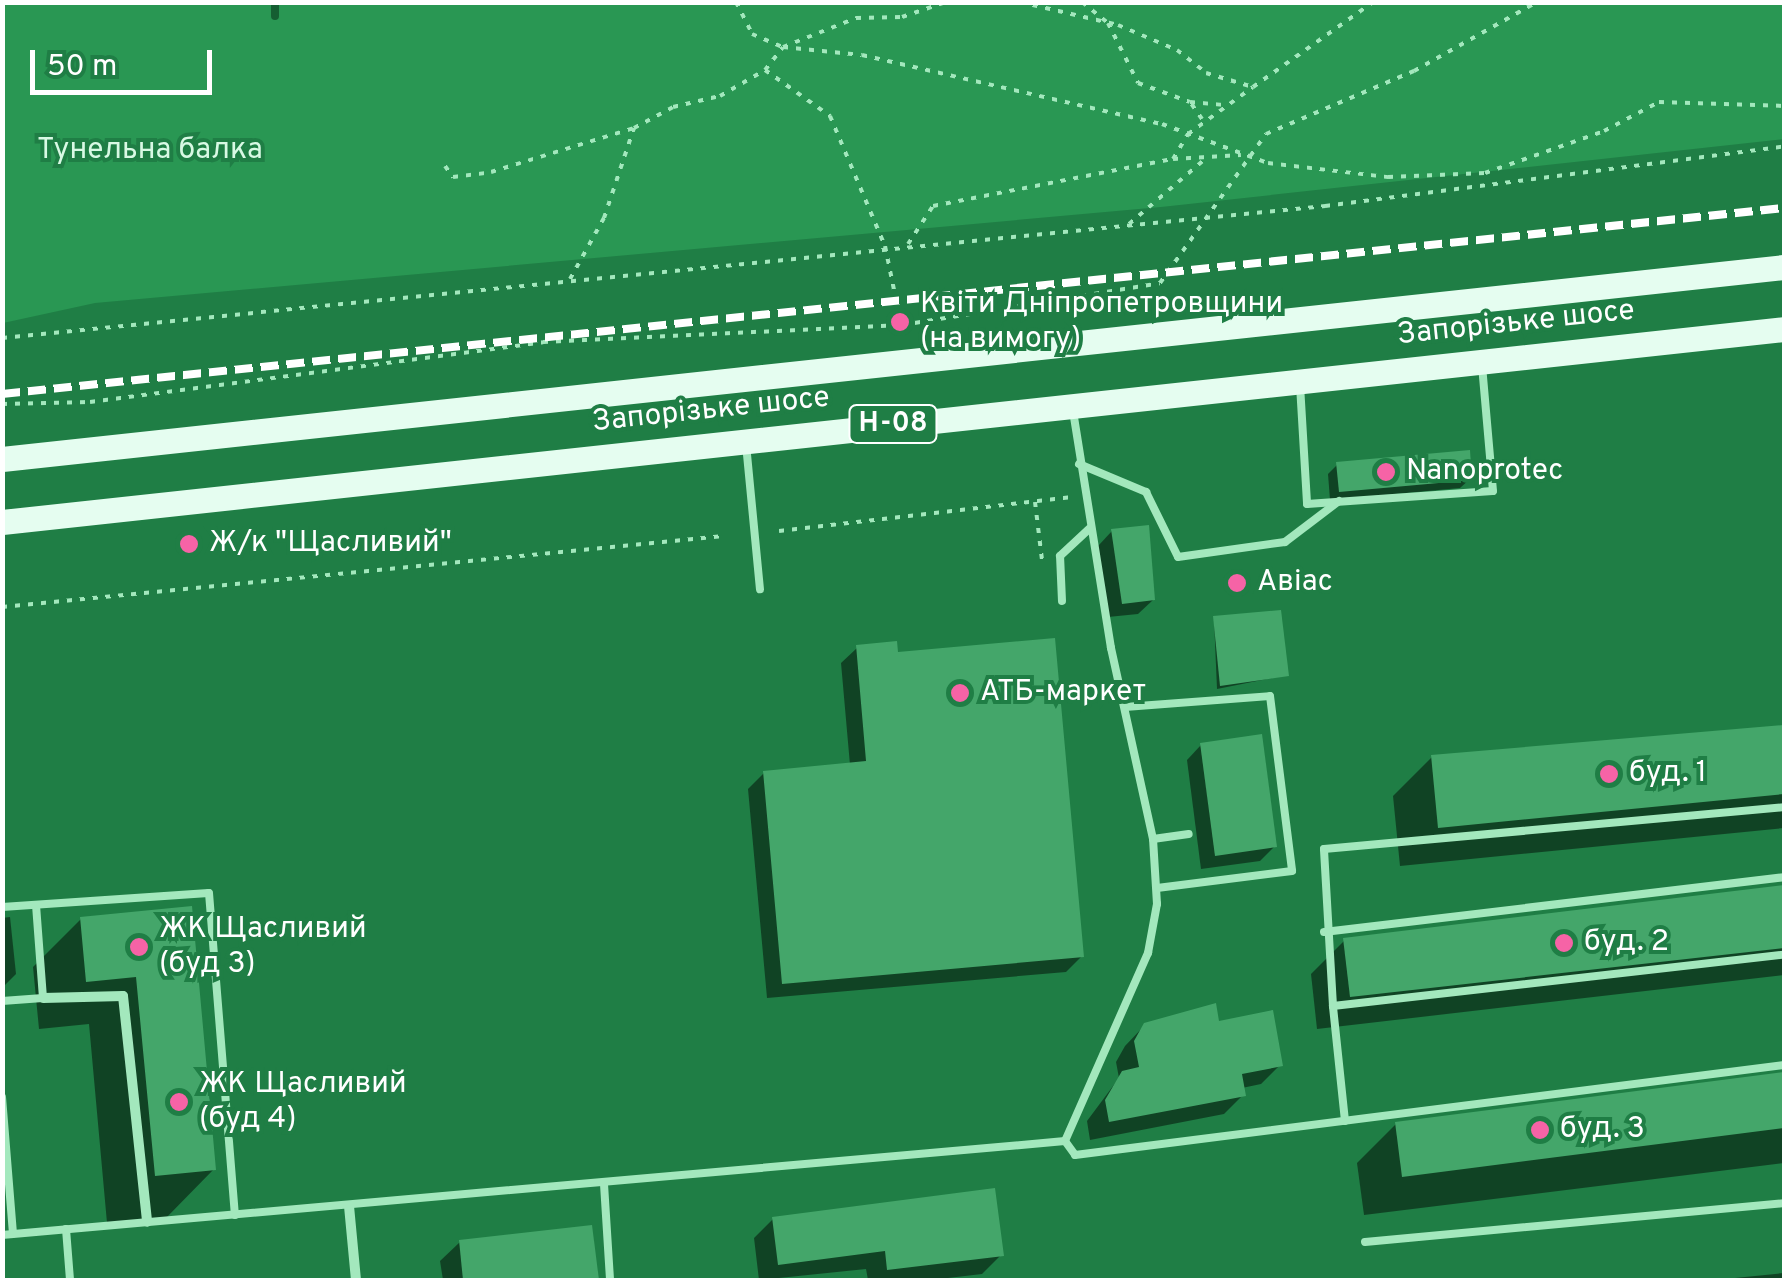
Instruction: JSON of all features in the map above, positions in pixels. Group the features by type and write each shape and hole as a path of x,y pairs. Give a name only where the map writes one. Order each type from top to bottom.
{"main road":[{"name":"Запорізьке шосе","path":"2,459 1784,267"},
{"name":"Запорізьке шосе","path":"2,522 1784,329"}],"street":[{"path":"43,998 124,996 147,1222"},
{"path":"349,1206 356,1280"}],"lane":[{"path":"1300,381 1307,504 1493,491 1482,360"},
{"path":"1065,1141 1148,953 1157,888 1153,839 1089,529 1072,405"},
{"path":"745,440 760,589"},
{"path":"1080,464 1146,492 1178,557 1285,542 1339,502"},
{"path":"1062,601 1060,556 1089,529"},
{"path":"1125,707 1270,696 1292,871 1157,888"},
{"path":"1345,1120 1324,932 1324,849 1784,807"},
{"path":"1153,839 1189,834"},
{"path":"1324,932 1784,877"},
{"path":"2,907 209,893 235,1215"},
{"path":"2,1001 43,998 36,904"},
{"path":"1333,1006 1784,956"},
{"path":"1065,1141 1075,1155 1784,1066"},
{"path":"2,1097 8,1234 1065,1141"},
{"path":"604,1184 610,1280"},
{"path":"1365,1242 1784,1203"},
{"path":"66,1229 70,1280"}],"path":[{"path":"736,2 752,34 784,48 862,55 1188,134 1268,163 1388,177 1485,173 1604,131 1659,102 1784,106"},
{"path":"445,166 454,177 491,172 634,128 673,106 720,96 765,70 784,48 856,18 902,16 946,2"},
{"path":"1020,2 1108,22 1177,50 1206,73 1253,87"},
{"path":"1082,2 1108,22 1138,83 1190,102 1223,105"},
{"path":"1172,159 1188,134 1223,105 1374,2"},
{"path":"2,404 90,402 542,342 902,325 1160,283 1245,154 1266,134 1414,72 1537,2"},
{"path":"765,70 830,116 885,246 902,325"},
{"path":"1190,102 1203,121"},
{"path":"570,279 604,218 634,128"},
{"path":"2,338 885,246 1204,218 1784,146"},
{"path":"907,246 934,206 1172,159 1245,154"},
{"path":"1129,225 1205,159"},
{"path":"779,530 1084,495"},
{"path":"1035,502 1042,560"},
{"path":"2,606 724,536"}],"green space":[{"name":"Тунельна балка","path":"2,3 1784,3 1784,139 1161,207 95,303 3,323"}],"building":[{"path":"1470,450 1472,480 1339,492 1336,462"},
{"path":"1149,525 1155,600 1122,604 1111,529"},
{"path":"1281,610 1289,676 1220,686 1213,616"},
{"path":"1055,638 1084,957 782,984 763,771 866,761 856,645 897,641 898,652"},
{"name":"буд. 1","path":"1784,725 1784,794 1438,828 1431,755"},
{"path":"1262,734 1277,847 1215,856 1200,743"},
{"name":"буд. 2","path":"1784,885 1784,948 1350,997 1343,938"},
{"path":"192,906 216,1170 155,1176 136,977 86,982 80,917"},
{"path":"1216,1003 1219,1021 1273,1010 1283,1066 1242,1074 1246,1096 1109,1122 1105,1100 1122,1071 1139,1067 1134,1041 1144,1023"},
{"name":"буд. 3","path":"1784,1072 1784,1128 1402,1177 1395,1122"},
{"path":"995,1188 1004,1256 887,1270 885,1251 778,1265 772,1217"},
{"path":"592,1225 599,1280 463,1280 459,1240"}],"waterway":[{"path":"275,2 275,16"}],"railway":[{"path":"2,394 1784,208"}],"place":[{"name":"Квіти Дніпропетровщини (на вимогу)","path":"900,322"},
{"name":"Nanoprotec","path":"1386,472"},
{"name":"Ж/к \"Щасливий\"","path":"189,544"},
{"name":"Авіас","path":"1237,583"},
{"name":"АТБ-маркет","path":"960,693"},
{"name":"буд. 1","path":"1609,774"},
{"name":"буд. 2","path":"1564,943"},
{"name":"ЖК Щасливий (буд 3)","path":"139,947"},
{"name":"ЖК Щасливий (буд 4)","path":"179,1102"},
{"name":"буд. 3","path":"1540,1130"}]}
